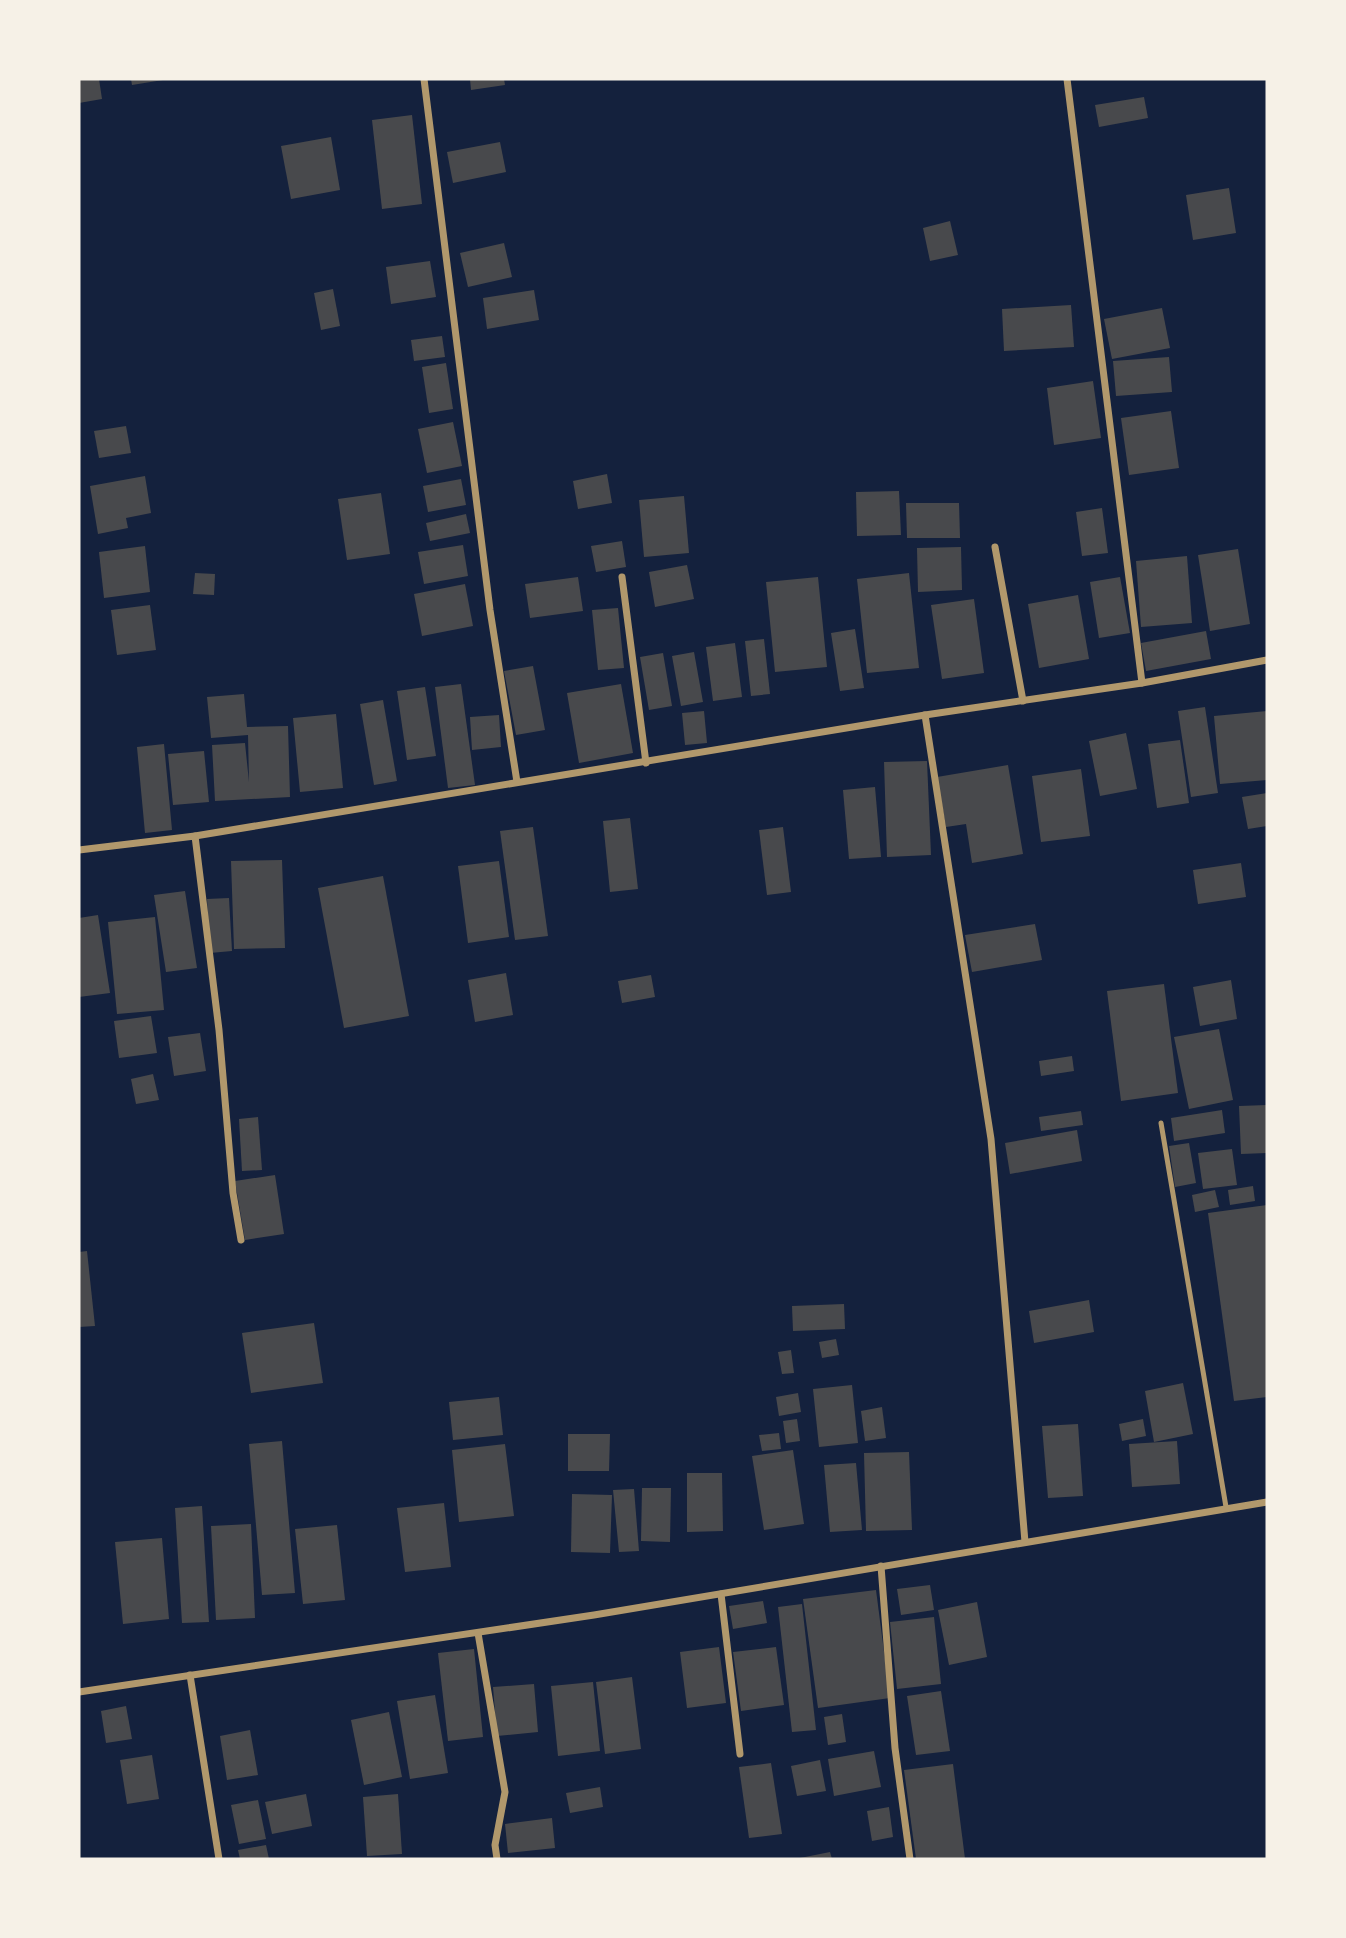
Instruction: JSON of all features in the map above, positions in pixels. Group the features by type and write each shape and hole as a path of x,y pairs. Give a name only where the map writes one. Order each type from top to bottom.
{"street":[{"path":"424,79 490,610 517,782"},
{"path":"1067,79 1142,683"},
{"path":"995,547 1023,701"},
{"path":"622,577 646,763"},
{"path":"79,850 195,835 646,763 925,715 1142,683 1267,660"},
{"path":"925,715 991,1139 1025,1542"},
{"path":"195,835 219,1030 233,1193 241,1240"},
{"path":"79,1692 722,1594 1267,1502"},
{"path":"881,1566 895,1748 910,1859"},
{"path":"722,1594 740,1755"},
{"path":"478,1633 505,1792 495,1845 496,1859"},
{"path":"190,1675 219,1859"}],"lane":[{"path":"1161,1123 1226,1507"}],"building":[{"path":"79,79 99,79 102,99 79,103"},
{"path":"131,79 163,79 163,80 132,85"},
{"path":"470,79 504,79 505,85 471,90"},
{"path":"1144,97 1148,118 1099,127 1095,105"},
{"path":"412,115 422,204 382,209 372,120"},
{"path":"331,137 340,190 291,199 281,146"},
{"path":"500,142 506,172 453,183 447,152"},
{"path":"1229,188 1236,233 1193,240 1186,195"},
{"path":"950,221 958,255 930,261 923,228"},
{"path":"504,243 512,277 468,287 460,253"},
{"path":"430,261 436,297 391,304 386,267"},
{"path":"333,289 340,326 321,330 314,293"},
{"path":"534,290 539,320 487,329 483,298"},
{"path":"1071,305 1074,347 1004,351 1002,309"},
{"path":"1162,308 1170,348 1112,359 1104,319"},
{"path":"442,336 445,357 414,361 411,340"},
{"path":"1169,357 1172,392 1116,396 1113,361"},
{"path":"446,363 453,409 429,413 422,367"},
{"path":"1093,381 1101,438 1054,445 1047,388"},
{"path":"1171,411 1179,468 1129,475 1121,418"},
{"path":"453,422 462,466 427,473 418,429"},
{"path":"126,426 131,453 99,458 94,431"},
{"path":"607,474 612,503 578,509 573,481"},
{"path":"145,476 151,513 126,518 128,528 98,534 90,486"},
{"path":"461,479 466,505 428,512 423,486"},
{"path":"899,491 901,535 857,536 856,492"},
{"path":"381,493 390,554 347,560 338,499"},
{"path":"684,496 689,553 644,557 639,500"},
{"path":"906,503 959,503 960,538 907,538"},
{"path":"1102,508 1108,553 1082,556 1076,512"},
{"path":"466,514 470,533 430,541 426,523"},
{"path":"622,541 626,567 596,572 591,546"},
{"path":"463,545 468,576 424,584 418,552"},
{"path":"145,546 150,592 104,598 99,552"},
{"path":"961,547 962,590 918,592 917,548"},
{"path":"1238,549 1250,624 1210,631 1198,555"},
{"path":"1187,556 1192,623 1141,627 1136,561"},
{"path":"687,565 694,599 655,607 649,572"},
{"path":"195,573 215,574 214,595 193,594"},
{"path":"909,573 919,668 867,673 857,579"},
{"path":"578,577 583,611 530,618 525,584"},
{"path":"818,577 827,667 775,672 766,582"},
{"path":"1120,577 1130,633 1099,638 1090,582"},
{"path":"465,584 473,626 422,636 414,594"},
{"path":"1078,595 1089,659 1039,668 1028,604"},
{"path":"974,599 984,673 942,679 931,605"},
{"path":"150,605 156,650 117,655 111,610"},
{"path":"618,608 624,668 598,670 592,610"},
{"path":"855,629 864,688 840,691 831,633"},
{"path":"1206,631 1211,659 1146,671 1141,643"},
{"path":"764,639 770,694 751,696 745,641"},
{"path":"735,643 742,697 713,701 706,647"},
{"path":"694,652 703,702 681,706 672,656"},
{"path":"663,653 672,706 649,710 640,657"},
{"path":"533,666 545,730 516,735 504,671"},
{"path":"461,684 475,785 448,788 435,687"},
{"path":"621,684 633,753 579,763 567,693"},
{"path":"425,687 436,756 407,760 397,691"},
{"path":"244,694 247,727 288,726 290,797 215,801 212,745 245,743 249,782 248,735 211,738 207,697"},
{"path":"383,700 397,781 374,785 360,704"},
{"path":"1205,707 1218,793 1191,797 1178,711"},
{"path":"704,711 707,743 685,745 682,713"},
{"path":"1267,711 1267,780 1220,784 1214,716"},
{"path":"336,714 343,788 300,792 293,718"},
{"path":"499,715 501,747 472,750 470,717"},
{"path":"1126,733 1137,789 1100,796 1089,741"},
{"path":"1180,740 1189,803 1157,808 1148,744"},
{"path":"164,744 172,830 145,833 137,747"},
{"path":"204,751 209,802 173,805 168,754"},
{"path":"927,761 931,855 887,857 884,762"},
{"path":"1008,765 1023,854 972,863 966,824 946,827 937,777"},
{"path":"1081,769 1090,836 1041,842 1032,776"},
{"path":"875,787 881,857 849,859 843,790"},
{"path":"1267,793 1267,826 1248,829 1242,797"},
{"path":"630,818 638,889 610,892 603,821"},
{"path":"533,827 548,936 515,940 500,831"},
{"path":"783,827 791,892 767,895 759,830"},
{"path":"282,860 285,948 234,949 231,861"},
{"path":"499,861 509,937 468,943 458,866"},
{"path":"1241,863 1246,897 1198,904 1193,870"},
{"path":"383,876 409,1016 344,1028 318,888"},
{"path":"185,891 197,968 166,972 154,895"},
{"path":"229,898 232,951 210,953 207,899"},
{"path":"98,915 110,993 79,997 79,918"},
{"path":"155,917 164,1010 117,1014 108,922"},
{"path":"1035,924 1042,960 972,972 965,935"},
{"path":"506,973 513,1015 475,1022 468,980"},
{"path":"651,975 655,997 622,1003 618,981"},
{"path":"1231,980 1237,1019 1200,1026 1193,987"},
{"path":"1164,984 1178,1093 1121,1101 1107,991"},
{"path":"151,1016 157,1053 119,1058 114,1021"},
{"path":"1219,1029 1233,1100 1189,1109 1174,1037"},
{"path":"200,1033 206,1071 174,1076 168,1037"},
{"path":"1072,1056 1074,1071 1041,1076 1039,1061"},
{"path":"153,1074 159,1100 136,1104 131,1079"},
{"path":"1267,1105 1267,1153 1241,1154 1239,1106"},
{"path":"1222,1110 1225,1133 1174,1141 1171,1118"},
{"path":"1081,1111 1083,1125 1041,1131 1039,1117"},
{"path":"258,1117 262,1170 242,1171 239,1119"},
{"path":"1077,1130 1082,1161 1010,1174 1005,1143"},
{"path":"1189,1143 1196,1183 1175,1187 1169,1146"},
{"path":"1232,1149 1237,1185 1203,1189 1198,1153"},
{"path":"275,1175 284,1234 245,1240 235,1181"},
{"path":"1253,1186 1255,1201 1230,1205 1228,1190"},
{"path":"1215,1190 1219,1207 1195,1212 1192,1195"},
{"path":"1267,1205 1267,1397 1234,1401 1208,1213"},
{"path":"87,1251 95,1326 79,1327 79,1252"},
{"path":"1089,1300 1094,1332 1034,1343 1029,1311"},
{"path":"844,1304 845,1329 793,1331 792,1306"},
{"path":"314,1323 323,1383 251,1393 242,1333"},
{"path":"836,1339 839,1355 822,1358 819,1342"},
{"path":"791,1350 794,1373 782,1374 778,1352"},
{"path":"1183,1383 1193,1434 1154,1442 1145,1391"},
{"path":"852,1385 858,1443 819,1447 813,1389"},
{"path":"798,1393 801,1412 779,1416 776,1397"},
{"path":"499,1397 503,1435 453,1440 449,1402"},
{"path":"882,1407 886,1438 865,1441 861,1411"},
{"path":"797,1419 800,1441 786,1443 783,1421"},
{"path":"1143,1419 1146,1436 1122,1441 1119,1424"},
{"path":"1078,1424 1083,1496 1048,1498 1042,1426"},
{"path":"779,1433 781,1449 762,1451 759,1435"},
{"path":"568,1434 610,1434 609,1471 568,1471"},
{"path":"282,1441 295,1593 262,1595 249,1444"},
{"path":"1177,1441 1180,1484 1132,1487 1129,1444"},
{"path":"505,1444 514,1516 459,1522 452,1450"},
{"path":"793,1450 804,1524 764,1530 752,1456"},
{"path":"909,1452 912,1530 866,1531 864,1453"},
{"path":"856,1463 862,1530 830,1532 824,1465"},
{"path":"687,1473 722,1473 723,1531 687,1532"},
{"path":"642,1488 671,1488 670,1542 641,1541"},
{"path":"634,1489 639,1551 619,1552 613,1490"},
{"path":"572,1494 612,1495 610,1553 571,1552"},
{"path":"444,1503 451,1567 405,1572 397,1508"},
{"path":"202,1506 209,1622 182,1623 175,1508"},
{"path":"251,1524 255,1618 216,1620 211,1526"},
{"path":"337,1525 345,1600 303,1604 295,1529"},
{"path":"162,1538 169,1619 123,1624 115,1542"},
{"path":"930,1585 934,1610 901,1615 897,1589"},
{"path":"876,1590 890,1698 818,1708 803,1599"},
{"path":"763,1601 767,1623 733,1629 729,1606"},
{"path":"977,1602 987,1657 949,1665 938,1610"},
{"path":"802,1604 816,1730 792,1732 778,1607"},
{"path":"934,1617 941,1684 897,1689 890,1622"},
{"path":"719,1647 726,1703 687,1708 680,1652"},
{"path":"776,1647 784,1705 741,1711 733,1652"},
{"path":"474,1649 483,1737 448,1741 438,1653"},
{"path":"632,1677 641,1749 605,1754 596,1682"},
{"path":"593,1682 600,1751 558,1756 551,1686"},
{"path":"534,1684 538,1732 497,1736 493,1687"},
{"path":"941,1691 950,1751 916,1755 907,1696"},
{"path":"435,1695 448,1773 410,1779 397,1701"},
{"path":"126,1706 132,1739 106,1743 101,1711"},
{"path":"389,1712 402,1777 364,1785 351,1720"},
{"path":"842,1714 846,1742 828,1745 824,1717"},
{"path":"250,1730 258,1775 227,1780 220,1736"},
{"path":"874,1751 881,1787 834,1796 828,1759"},
{"path":"152,1755 159,1799 127,1804 120,1760"},
{"path":"820,1760 826,1791 797,1796 791,1766"},
{"path":"771,1763 782,1834 749,1838 739,1767"},
{"path":"953,1764 965,1859 916,1859 904,1770"},
{"path":"600,1787 603,1807 570,1813 566,1793"},
{"path":"306,1794 312,1826 272,1834 265,1802"},
{"path":"398,1794 402,1854 367,1856 363,1797"},
{"path":"258,1800 266,1839 239,1844 231,1805"},
{"path":"889,1807 893,1837 872,1841 867,1811"},
{"path":"552,1818 555,1848 508,1853 505,1824"},
{"path":"266,1845 269,1859 240,1859 238,1850"},
{"path":"830,1852 832,1859 800,1859 800,1858"}]}
